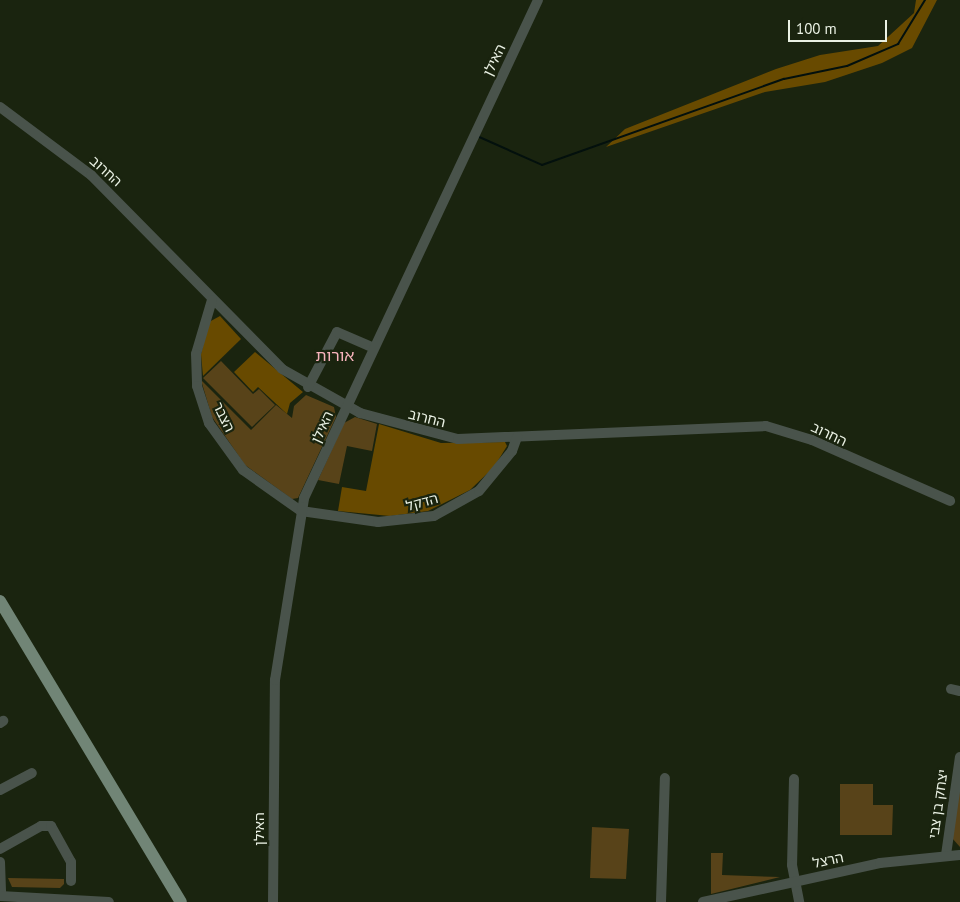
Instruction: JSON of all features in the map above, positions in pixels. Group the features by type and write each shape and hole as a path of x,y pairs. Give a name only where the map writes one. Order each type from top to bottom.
{"main road":[{"path":"0,602 127,809 181,902"},
{"path":"127,809 174,902"}],"street":[{"name":"האילן","path":"273,902 275,680 301,511 346,407 538,0"},
{"name":"החרוב","path":"0,107 91,175 282,369 346,407 436,436 517,437 766,426 812,440 950,500"},
{"name":"הצבר","path":"212,300 196,354 197,386 209,423 243,470 301,511"},
{"path":"308,386 337,332 374,348"},
{"name":"הדקל","path":"301,511 378,522 434,516 479,491 512,451 517,437"},
{"name":"יצחק בן צבי","path":"946,855 960,757"},
{"path":"0,790 32,773"},
{"path":"661,902 665,778"},
{"path":"794,778 793,881 799,902"},
{"path":"0,849 41,826 51,826 70,862 71,881"},
{"name":"הרצל","path":"710,901 793,881 946,855 960,855"},
{"path":"0,862 0,896 109,902"}],"shaded area":[{"path":"916,0 937,0 912,48 882,63 825,82 765,92 606,147 625,129 776,69 820,55 878,46 914,13"},
{"path":"220,316 241,339 203,376 201,354 209,322"},
{"path":"255,352 303,392 290,403 287,414 258,387 253,392 234,372"},
{"path":"221,361 253,394 259,389 275,405 252,427 203,378"},
{"path":"201,380 251,430 276,405 292,418 294,406 306,395 334,407 336,417 298,498 292,499 245,465 212,417"},
{"path":"355,417 377,424 372,451 347,446 339,484 318,480 344,423"},
{"path":"379,424 441,443 505,442 507,446 494,467 470,490 428,511 390,516 338,511 342,487 366,491"},
{"path":"840,784 873,784 873,805 893,805 892,835 840,835"},
{"path":"960,784 960,847 952,838"},
{"path":"592,827 629,829 626,879 590,878"},
{"path":"711,853 723,853 722,875 780,877 711,894"},
{"path":"8,878 64,879 64,884 60,888 12,887"}],"waterway":[{"path":"477,136 542,165 784,79 847,66 898,44 925,0"}],"district":[{"name":"אורות","path":"335,355"}]}
